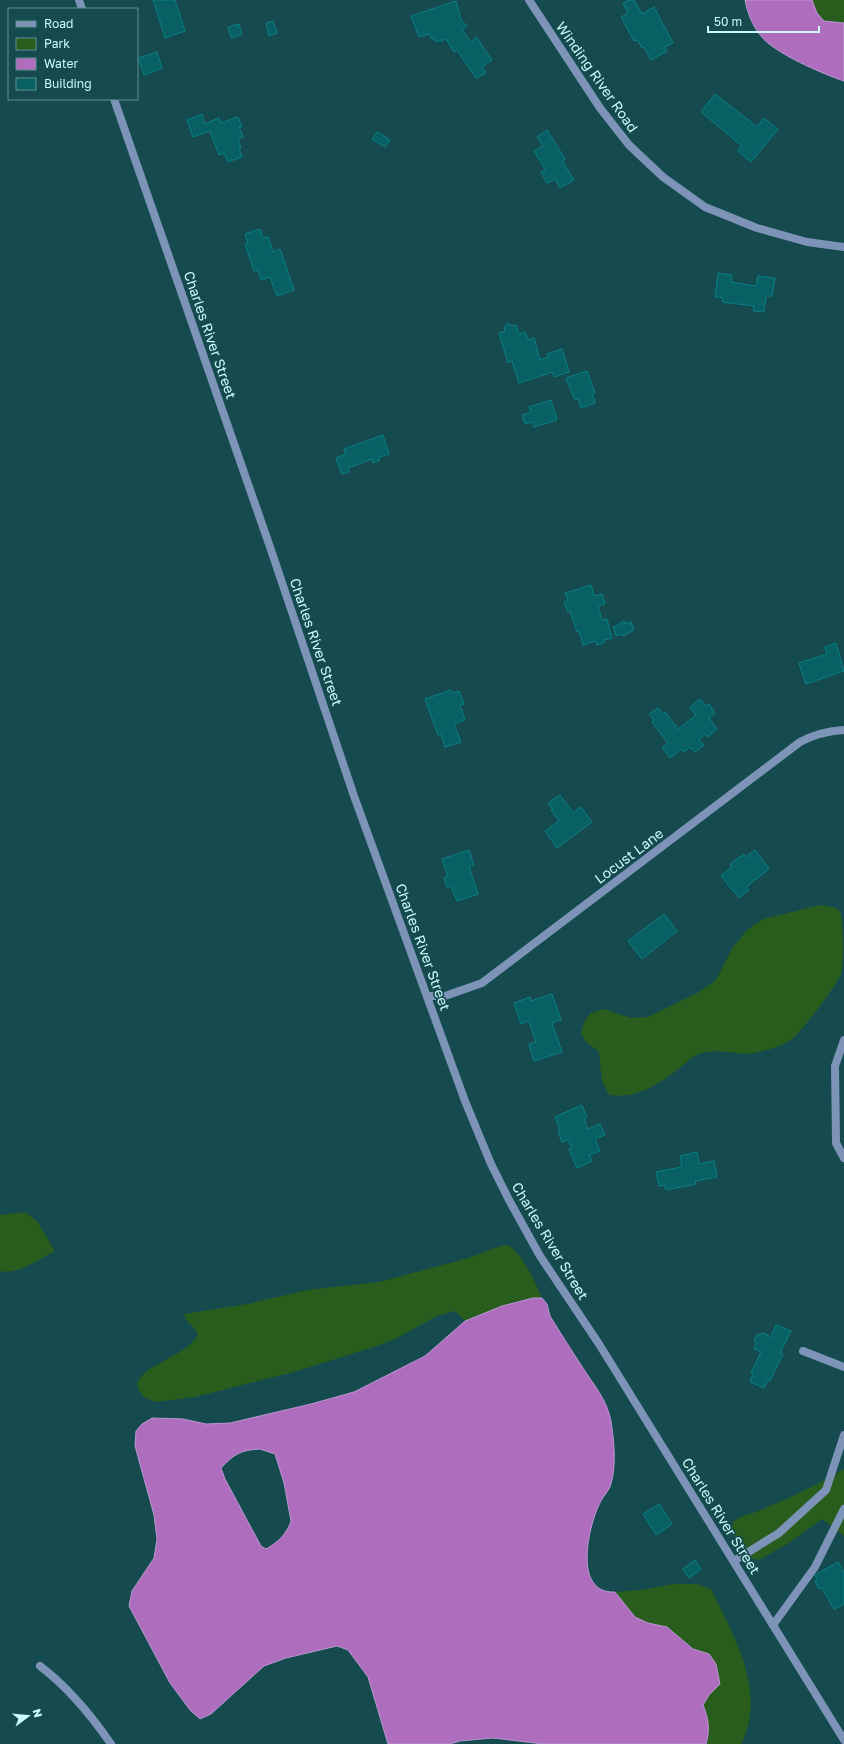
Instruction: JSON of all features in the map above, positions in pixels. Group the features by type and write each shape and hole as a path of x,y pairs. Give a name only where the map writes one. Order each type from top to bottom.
{"street":[{"name":"Winding River Road","path":"529,0 600,108 629,145 663,177 705,207 757,228 807,242 844,247"},
{"name":"Charles River Street","path":"114,100 270,547 354,796 465,1101 491,1164 509,1200 545,1264 599,1344 844,1740"},
{"name":"Locust Lane","path":"427,996 445,996 482,984 800,742 813,735 827,731 844,730"},
{"path":"844,1040 835,1066 836,1143 844,1158"},
{"path":"803,1351 844,1367"},
{"path":"734,1561 779,1533 826,1490 844,1435"},
{"path":"773,1625 815,1567 844,1509"},
{"path":"40,1666 88,1712 111,1744"}],"green space":[{"path":"812,0 844,0 844,23 824,21 817,13"},
{"path":"821,905 834,907 840,912 843,942 841,974 817,1010 794,1037 780,1046 756,1053 746,1054 715,1051 703,1053 692,1057 663,1080 646,1090 628,1095 609,1095 602,1081 599,1052 585,1041 581,1033 584,1022 591,1013 604,1009 630,1018 648,1017 699,992 716,980 733,947 747,930 763,919"},
{"path":"25,1212 37,1221 55,1251 21,1269 7,1272 0,1271 0,1215"},
{"path":"507,1245 519,1255 532,1276 542,1298 532,1298 512,1302 465,1321 455,1311 437,1316 397,1338 377,1346 294,1372 195,1397 156,1402 144,1397 138,1389 137,1383 146,1372 189,1345 198,1334 186,1320 184,1314 248,1304 307,1290 379,1282 465,1259"},
{"path":"844,1469 844,1536 822,1519 789,1543 759,1560 748,1558 732,1531 733,1522 740,1517 761,1510 803,1491"},
{"path":"674,1584 696,1584 711,1589 737,1644 749,1684 751,1705 748,1725 741,1744 706,1744 708,1724 707,1715 703,1705 709,1695 720,1684 709,1654 693,1649 667,1627 648,1623 635,1617 615,1592 640,1590"}],"water":[{"path":"745,0 812,0 817,13 824,21 844,23 844,81 787,56 767,43 753,24"},
{"path":"533,1298 542,1298 547,1304 550,1316 600,1393 611,1421 614,1471 610,1487 600,1503 591,1529 587,1558 589,1571 593,1582 602,1590 615,1592 635,1617 648,1623 667,1627 693,1649 709,1654 716,1664 720,1684 709,1695 703,1705 707,1715 708,1724 706,1744 543,1744 493,1738 460,1741 450,1744 388,1744 368,1677 348,1650 337,1646 286,1658 264,1666 211,1714 200,1719 190,1710 170,1683 129,1606 132,1591 154,1558 157,1539 154,1515 135,1446 136,1431 142,1424 152,1418 183,1419 206,1424 230,1423 311,1404 354,1392 425,1356 465,1321 502,1306","holes":["260,1449 275,1454 284,1483 291,1521 281,1538 266,1549 261,1546 225,1479 221,1468 234,1456 248,1450"]}],"building":[{"path":"153,0 175,0 185,31 165,38"},
{"path":"629,0 634,0 642,14 654,7 673,43 665,47 667,51 651,60 644,47 642,48 637,40 634,41 621,17 628,13 623,3"},
{"path":"456,1 461,20 467,26 462,30 471,42 476,37 492,60 482,67 486,73 476,78 457,50 454,52 446,39 436,41 431,38 429,34 419,37 411,16"},
{"path":"273,21 277,33 269,36 266,23"},
{"path":"239,24 242,34 231,38 228,27"},
{"path":"157,52 162,68 144,75 138,58"},
{"path":"715,94 757,127 764,118 778,129 751,162 738,151 742,146 701,112"},
{"path":"202,114 205,124 219,118 221,123 238,117 242,127 239,127 243,137 238,139 242,157 228,162 224,153 219,155 210,131 193,137 187,120"},
{"path":"547,130 565,159 562,161 574,180 560,188 555,179 547,183 541,172 545,169 534,151 543,146 537,137"},
{"path":"377,132 390,140 385,147 372,139"},
{"path":"260,229 263,238 268,237 273,252 280,249 294,290 277,296 270,277 261,280 258,270 254,271 245,244 248,243 245,234"},
{"path":"718,273 732,275 731,282 756,286 758,276 775,278 772,296 766,296 764,312 753,311 754,306 722,302 723,298 715,297"},
{"path":"508,323 512,326 516,325 519,334 525,332 528,340 534,338 540,360 548,357 547,354 562,349 569,372 554,377 553,372 519,383 512,361 508,363 499,333 505,331 504,328"},
{"path":"587,371 595,393 592,394 595,403 581,408 578,399 575,400 566,378"},
{"path":"551,400 557,420 534,427 533,422 525,424 522,415 531,412 529,407"},
{"path":"383,435 389,454 379,457 380,460 373,463 372,459 348,468 349,472 342,474 336,458 346,454 344,449"},
{"path":"591,585 594,596 602,594 605,604 598,606 602,620 607,619 612,638 604,640 604,643 597,645 596,641 583,645 579,631 577,632 570,611 568,612 564,602 568,601 565,593"},
{"path":"625,621 625,624 631,622 634,630 623,636 622,634 616,636 613,627 620,625 620,623"},
{"path":"836,643 844,671 806,684 799,663 827,654 825,647"},
{"path":"451,690 452,693 459,691 464,704 460,705 465,720 454,724 461,742 445,747 441,734 438,735 425,699"},
{"path":"700,699 706,706 709,704 715,713 709,718 717,729 707,737 705,734 699,739 704,745 695,752 690,747 684,752 682,749 670,758 662,748 668,743 652,722 654,720 649,714 658,708 663,714 665,712 678,729 696,715 690,707"},
{"path":"560,795 573,813 581,807 592,822 557,848 545,831 559,821 548,803"},
{"path":"469,850 474,865 469,867 478,894 457,901 451,886 447,887 444,878 448,876 442,859"},
{"path":"755,850 769,869 746,887 749,890 739,898 721,876 732,867 730,864 744,854 746,857"},
{"path":"664,914 677,931 642,959 628,941"},
{"path":"552,994 561,1020 552,1023 562,1052 534,1061 529,1044 536,1042 529,1021 521,1024 514,1003 530,997 531,1001"},
{"path":"582,1105 587,1118 584,1119 588,1129 600,1124 605,1135 595,1139 600,1151 589,1155 592,1161 577,1168 569,1149 572,1148 568,1140 562,1142 558,1132 560,1130 555,1117"},
{"path":"697,1152 699,1164 714,1161 717,1177 695,1181 696,1184 666,1190 665,1185 659,1186 656,1172 682,1167 680,1156"},
{"path":"776,1325 791,1331 780,1353 783,1354 770,1381 768,1380 764,1388 750,1382 753,1374 751,1373 761,1352 754,1349 756,1344 754,1340 757,1335 764,1333 771,1337"},
{"path":"659,1504 672,1524 656,1535 643,1514"},
{"path":"695,1560 701,1569 689,1578 683,1569"},
{"path":"838,1562 844,1572 844,1604 834,1609 822,1588 819,1589 815,1581 817,1580 815,1575"}]}
